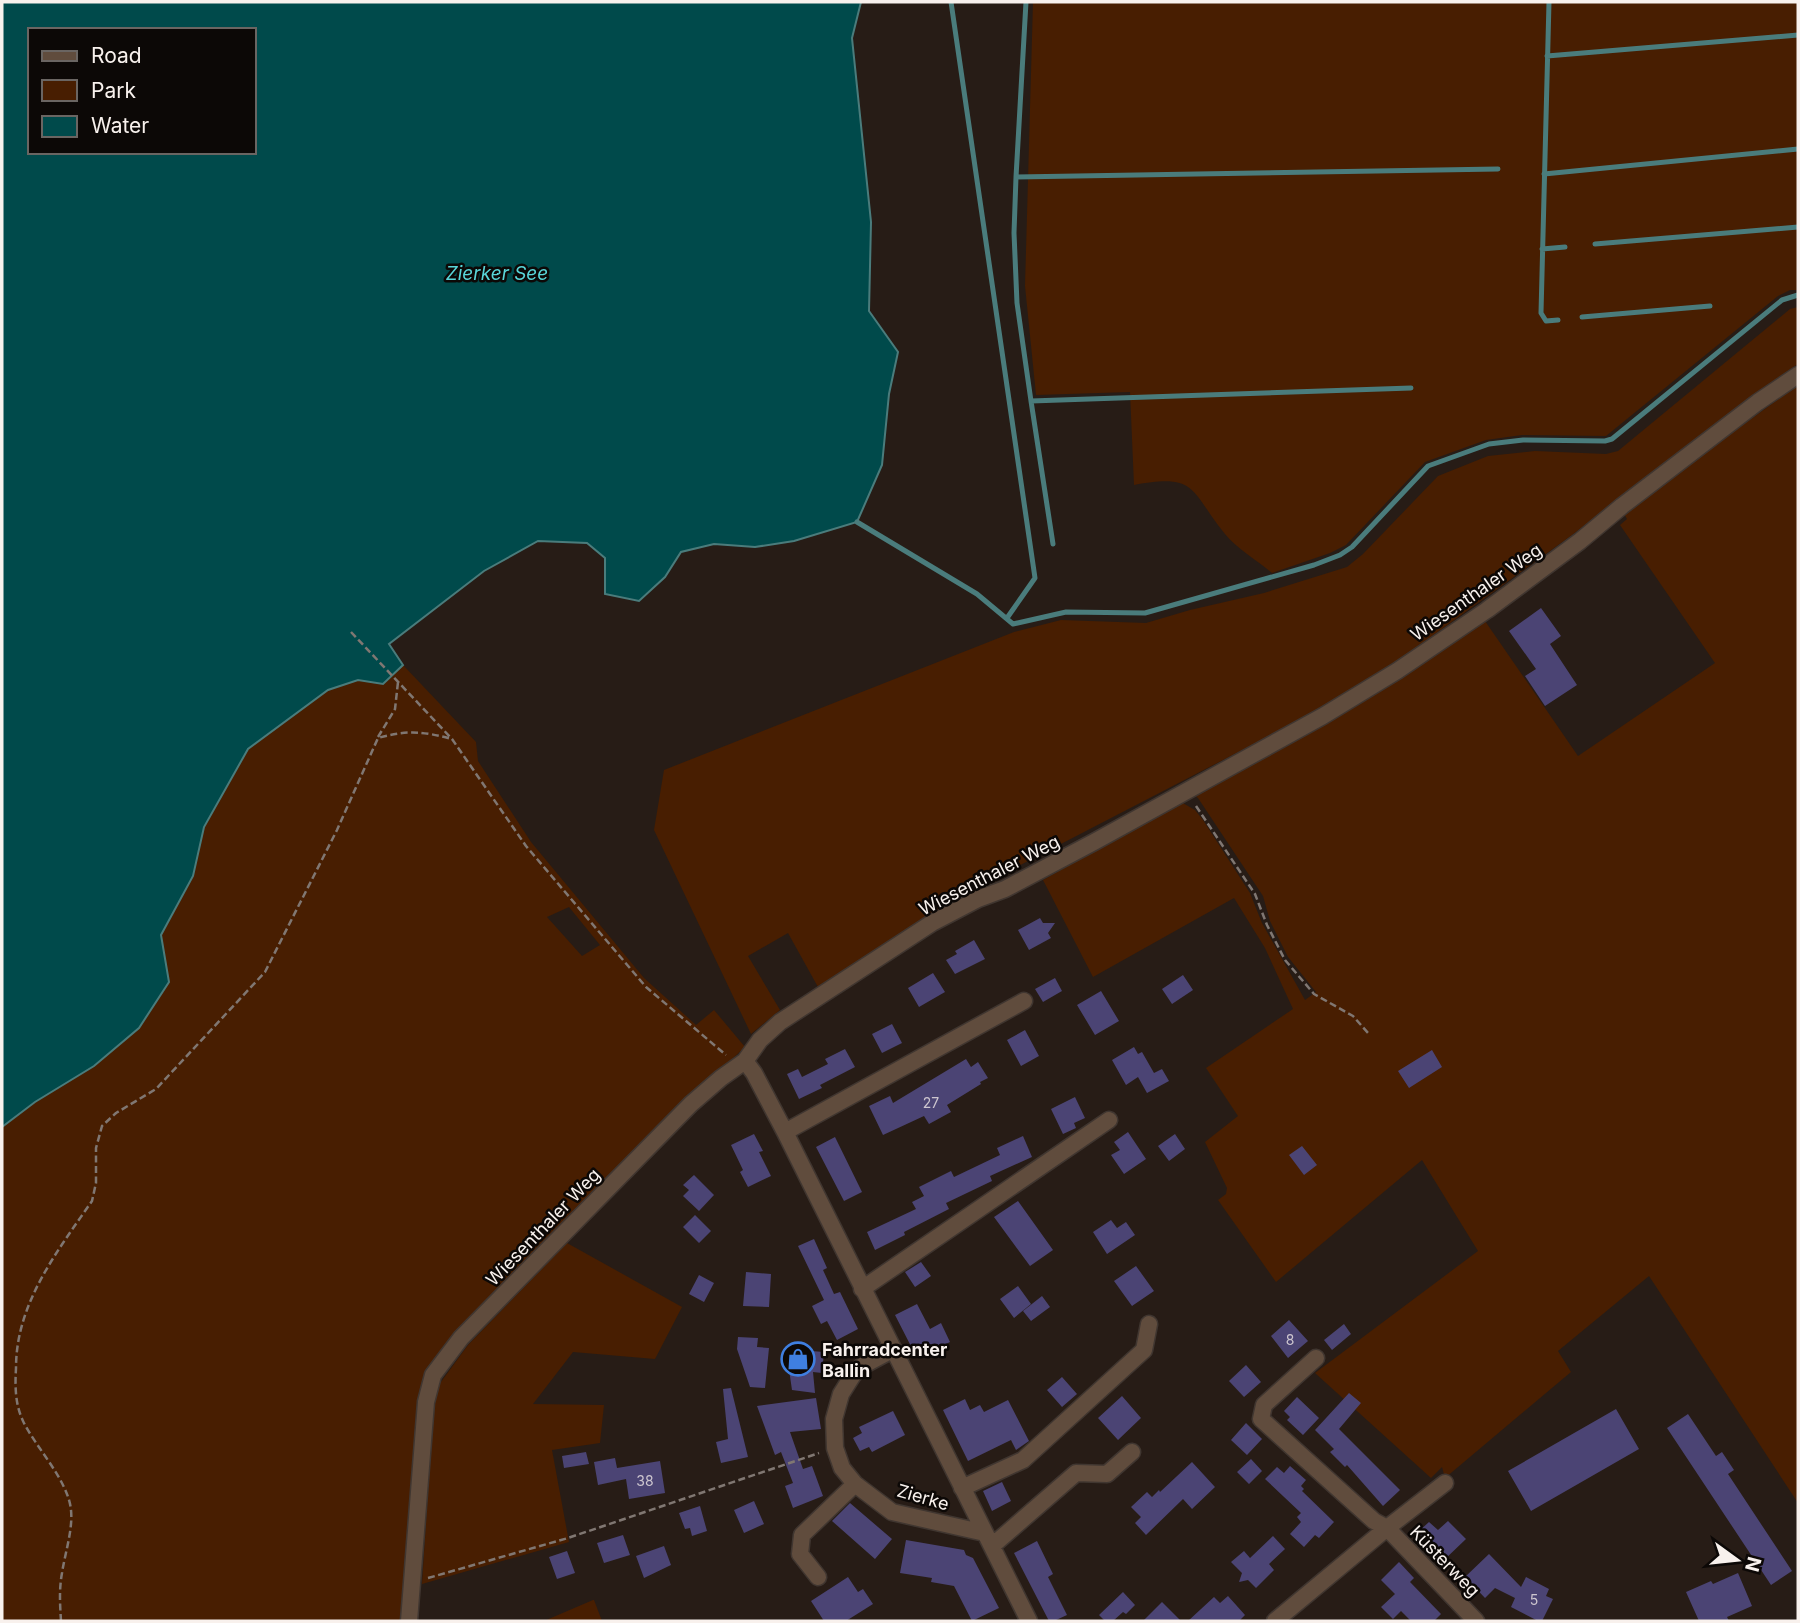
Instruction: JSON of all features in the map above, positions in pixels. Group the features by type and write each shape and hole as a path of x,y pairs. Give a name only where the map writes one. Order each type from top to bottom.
{"street":[{"name":"Wiesenthaler Weg","path":"409,1621 426,1402 433,1375 461,1338 664,1131 720,1078 745,1061 760,1040 780,1023 932,923 978,899 1005,889 1185,792 1398,671 1497,602 1758,402 1798,375"},
{"path":"785,1132 1024,1002"},
{"name":"Zierke","path":"745,1061 785,1132 1029,1621"},
{"path":"862,1289 1109,1120"},
{"path":"962,1488 1023,1460 1144,1350 1149,1324"},
{"name":"Zierke","path":"892,1350 862,1366 842,1394 834,1419 835,1448 842,1468 855,1484 892,1512 988,1540"},
{"path":"1316,1358 1264,1405 1261,1419 1374,1521 1387,1528"},
{"path":"988,1540 1076,1474 1107,1474 1132,1452"},
{"path":"1275,1621 1444,1483"},
{"path":"818,1577 800,1554 802,1535 855,1484"},
{"name":"Küsterweg","path":"1387,1528 1476,1621"}],"path":[{"path":"351,632 452,739 526,846 646,987 723,1052"},
{"path":"61,1621 61,1576 71,1510 65,1489 23,1421 18,1405 15,1348 24,1313 46,1271 92,1201 96,1183 96,1148 102,1126 156,1089 265,972 337,831 378,738 395,709 398,682"},
{"path":"378,738 402,732 424,732 452,739"},
{"path":"1185,792 1201,811 1255,894 1267,925 1286,960 1314,994 1353,1016 1369,1034"},
{"path":"412,1582 555,1542 835,1448"}],"green space":[{"path":"1033,2 1798,2 1798,290 1790,290 1778,296 1606,436 1522,435 1486,440 1425,462 1346,545 1272,573 1230,539 1190,489 1170,482 1134,485 1130,392 1036,395 1025,286"},
{"path":"1798,307 1798,364 1572,535 1392,665 1329,705 953,900 818,987 788,933 748,956 780,1010 751,1034 654,830 664,770 1014,632 1061,620 1146,623 1264,593 1347,567 1363,554 1438,476 1488,456 1535,451 1606,454 1618,451 1790,309"},
{"path":"1798,385 1798,1503 1649,1276 1558,1351 1571,1372 1445,1478 1442,1467 1431,1478 1315,1373 1478,1251 1422,1160 1276,1282 1218,1200 1226,1194 1227,1188 1205,1142 1238,1116 1206,1068 1293,1009 1265,948 1234,898 1093,977 1043,880 1181,802 1195,810 1203,820 1250,893 1262,923 1305,1000 1316,992 1288,957 1270,921 1263,896 1191,791 1485,621 1578,756 1715,663 1620,525 1627,519 1623,512"},
{"path":"403,665 476,742 478,761 531,842 644,978 696,1025 714,1010 745,1047 650,1135 423,1382 417,1403 413,1511 403,1621 2,1621 2,1127 35,1102 169,982 161,935 193,876 204,827 248,749 328,690 358,680 383,684","holes":["569,907 600,945 582,956 547,917"]},
{"path":"567,1243 682,1307 655,1359 573,1352 533,1404 604,1405 600,1443 552,1450 569,1542 422,1584 433,1416 438,1386 468,1345"},
{"path":"593,1600 602,1621 544,1621"}],"water":[{"name":"Zierker See","path":"2,2 861,2 852,38 871,222 869,311 898,352 889,394 882,465 857,522 794,541 755,547 714,544 681,552 665,577 639,601 605,594 605,558 587,543 538,541 484,571 389,644 403,665 383,684 358,680 328,690 248,749 204,827 193,876 161,935 169,982 139,1028 94,1066 35,1102 2,1127"}],"building":[{"path":"1541,608 1561,636 1550,644 1577,685 1545,706 1525,676 1536,669 1509,631"},
{"path":"1040,918 1043,923 1055,923 1048,933 1051,938 1029,950 1018,930"},
{"path":"974,940 985,959 955,974 946,960"},
{"path":"933,973 945,992 919,1007 908,988"},
{"path":"1183,975 1193,990 1172,1004 1162,989"},
{"path":"1055,978 1062,991 1043,1002 1035,989"},
{"path":"1101,991 1119,1021 1095,1035 1077,1005"},
{"path":"892,1024 902,1043 882,1053 872,1034"},
{"path":"1025,1030 1039,1056 1021,1066 1007,1040"},
{"path":"1134,1047 1138,1054 1142,1052 1154,1073 1162,1069 1169,1081 1147,1093 1138,1077 1126,1085 1112,1060"},
{"path":"845,1049 855,1067 799,1099 787,1074 798,1069 802,1077 828,1064 825,1059"},
{"path":"1432,1050 1442,1067 1409,1088 1398,1071"},
{"path":"966,1059 971,1067 978,1062 988,1078 947,1105 951,1112 929,1124 924,1116 883,1135 869,1106 890,1096 893,1103"},
{"path":"1075,1097 1085,1118 1074,1123 1076,1128 1063,1134 1051,1109"},
{"path":"1128,1132 1146,1159 1124,1174 1111,1155 1120,1150 1114,1142"},
{"path":"754,1134 763,1151 759,1152 771,1176 748,1187 731,1145"},
{"path":"1175,1134 1185,1149 1169,1161 1158,1146"},
{"path":"1023,1136 1032,1157 990,1176 992,1181 946,1203 949,1209 875,1250 867,1232 916,1209 912,1202 924,1196 919,1187 951,1171 954,1177 1000,1155 997,1148"},
{"path":"835,1137 862,1192 844,1201 816,1147"},
{"path":"1302,1146 1317,1165 1304,1175 1289,1155"},
{"path":"694,1175 714,1195 699,1211 683,1196 689,1190 683,1185"},
{"path":"1018,1201 1053,1250 1030,1266 994,1217"},
{"path":"695,1215 711,1231 699,1243 683,1227"},
{"path":"1111,1220 1117,1228 1126,1222 1135,1235 1107,1254 1093,1232"},
{"path":"814,1239 827,1268 823,1270 834,1294 840,1292 858,1329 837,1340 827,1321 821,1324 812,1306 824,1300 798,1246"},
{"path":"921,1262 931,1276 915,1287 905,1272"},
{"path":"1136,1266 1154,1291 1132,1306 1114,1281"},
{"path":"746,1272 771,1274 769,1307 743,1306"},
{"path":"699,1275 714,1283 704,1302 689,1294"},
{"path":"1018,1286 1031,1304 1014,1318 1000,1299"},
{"path":"1042,1296 1050,1307 1031,1321 1023,1311"},
{"path":"917,1304 930,1329 941,1323 950,1342 917,1358 895,1315"},
{"path":"1289,1320 1308,1341 1288,1358 1271,1336"},
{"path":"1344,1324 1351,1334 1332,1350 1324,1340"},
{"path":"738,1337 758,1338 757,1347 769,1348 765,1388 750,1387 737,1349"},
{"name":"Fahrradcenter Ballin","path":"786,1349 824,1352 822,1373 813,1372 815,1393 792,1390"},
{"path":"1246,1365 1261,1382 1244,1397 1229,1381"},
{"path":"1062,1377 1077,1394 1062,1407 1047,1390"},
{"path":"731,1388 748,1457 721,1463 716,1442 728,1439 723,1389"},
{"path":"1349,1393 1361,1403 1339,1429 1400,1490 1383,1506 1347,1465 1345,1467 1330,1452 1334,1449 1315,1430"},
{"path":"1122,1396 1141,1418 1118,1440 1098,1418"},
{"path":"1297,1397 1319,1418 1303,1435 1287,1420 1290,1417 1284,1411"},
{"path":"816,1398 821,1429 790,1432 803,1469 812,1466 823,1496 793,1508 785,1486 793,1483 781,1452 775,1455 757,1406"},
{"path":"965,1399 970,1410 980,1405 984,1412 1008,1400 1029,1441 1016,1450 1011,1440 968,1461 943,1410"},
{"path":"1616,1409 1639,1449 1531,1511 1508,1471"},
{"path":"893,1411 905,1435 872,1452 869,1447 860,1451 853,1438 862,1433 859,1427"},
{"path":"1688,1414 1716,1456 1722,1452 1734,1470 1728,1474 1792,1571 1771,1585 1667,1428"},
{"path":"1246,1423 1262,1439 1247,1455 1231,1440"},
{"path":"586,1452 589,1464 564,1468 562,1456"},
{"path":"615,1458 617,1468 660,1461 665,1493 629,1499 626,1479 598,1485 594,1462"},
{"path":"1251,1459 1262,1471 1249,1484 1237,1472"},
{"path":"1192,1462 1215,1487 1192,1509 1183,1499 1146,1535 1135,1523 1141,1517 1131,1507 1147,1492 1152,1497 1159,1490 1160,1492"},
{"path":"1290,1466 1306,1480 1301,1486 1304,1489 1302,1491 1334,1522 1319,1538 1315,1535 1304,1547 1290,1534 1301,1522 1297,1517 1301,1513 1265,1479 1277,1467 1284,1473"},
{"path":"1002,1482 1011,1501 992,1511 983,1491"},
{"path":"754,1501 764,1524 744,1533 734,1510"},
{"path":"850,1503 892,1539 875,1559 832,1521"},
{"path":"700,1506 707,1531 692,1536 690,1528 685,1529 679,1513"},
{"path":"1448,1521 1466,1539 1443,1561 1418,1532 1429,1522 1438,1530"},
{"path":"623,1535 630,1555 604,1563 597,1543"},
{"path":"1273,1536 1285,1549 1269,1564 1274,1570 1256,1588 1248,1580 1239,1582 1242,1573 1231,1562 1244,1551 1250,1558"},
{"path":"906,1540 964,1550 966,1555 973,1558 999,1608 972,1621 954,1586 931,1582 932,1578 900,1573"},
{"path":"1037,1541 1053,1574 1048,1577 1067,1615 1054,1621 1049,1621 1014,1553"},
{"path":"664,1546 671,1565 644,1578 636,1556"},
{"path":"567,1551 575,1573 557,1579 549,1557"},
{"path":"1489,1554 1521,1587 1526,1577 1549,1589 1546,1596 1553,1599 1542,1621 1511,1607 1515,1598 1495,1588 1485,1598 1465,1577"},
{"path":"1399,1562 1414,1578 1410,1582 1441,1614 1434,1621 1411,1621 1401,1611 1393,1619 1381,1607 1395,1594 1381,1580"},
{"path":"1738,1573 1752,1606 1727,1617 1729,1621 1699,1621 1686,1592"},
{"path":"848,1577 858,1592 863,1589 873,1604 846,1621 824,1621 811,1601"},
{"path":"1123,1592 1135,1605 1113,1621 1105,1621 1099,1615"},
{"path":"1228,1596 1245,1615 1239,1621 1188,1621 1214,1597 1220,1603"},
{"path":"1162,1602 1181,1621 1143,1621"}],"waterway":[{"path":"951,2 1035,578 1007,618"},
{"path":"1026,2 1016,177 1498,169"},
{"path":"1549,2 1541,313 1546,321 1558,320"},
{"path":"1547,56 1798,35"},
{"path":"1544,174 1798,149"},
{"path":"1016,177 1014,233 1017,303 1031,401 1411,388"},
{"path":"1595,244 1798,227"},
{"path":"1542,249 1565,247"},
{"path":"857,522 977,594 1013,624 1066,612 1145,613 1314,565 1340,555 1352,547 1428,466 1489,444 1523,440 1612,439 1782,300 1798,295"},
{"path":"1582,317 1710,306"},
{"path":"1031,401 1053,544"}],"place":[{"name":"Fahrradcenter Ballin","path":"798,1359"}]}
